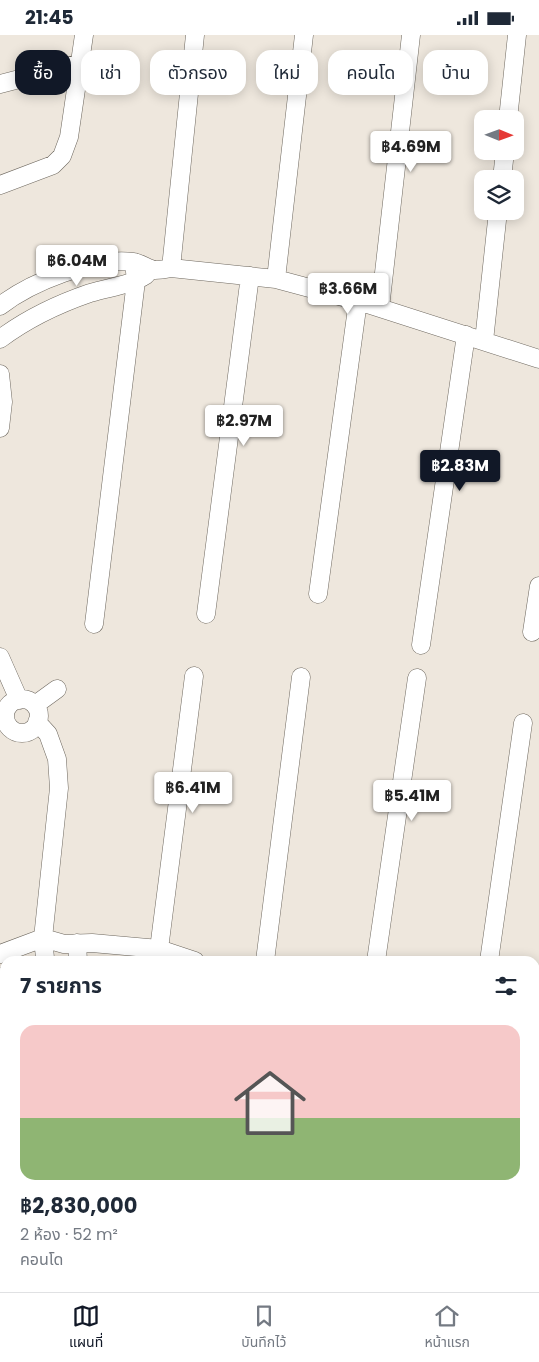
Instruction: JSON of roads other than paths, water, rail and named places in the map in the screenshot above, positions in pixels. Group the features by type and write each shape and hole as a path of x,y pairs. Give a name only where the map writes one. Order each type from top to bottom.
{"street":[{"path":"82,50 84,35"},
{"path":"163,269 195,35"},
{"path":"276,279 304,35"},
{"path":"380,308 411,35"},
{"path":"509,110 518,35"},
{"path":"0,84 81,63 68,137 62,156 53,165 0,185"},
{"path":"484,341 497,220"},
{"path":"94,624 136,281 134,262"},
{"path":"0,306 9,299 47,280 86,267 134,262 163,269 276,279 358,301 539,359"},
{"path":"0,339 20,324 60,304 92,292 136,281 163,269"},
{"path":"206,614 250,276"},
{"path":"318,594 358,301"},
{"path":"422,645 466,335"},
{"path":"0,374 3,402 0,428"},
{"path":"532,632 539,586"},
{"path":"0,657 30,709 48,734 57,759 59,788 41,956"},
{"path":"159,949 194,675"},
{"path":"266,956 301,677"},
{"path":"377,956 417,678"},
{"path":"30,709 34,728 22,733 15,732 3,724 6,710 10,705 30,709 57,689"},
{"path":"490,956 523,723"},
{"path":"0,954 43,938 71,943 159,949 180,956"},
{"path":"47,956 71,943"},
{"path":"71,943 76,956"},
{"path":"484,1292 495,1292"}]}
